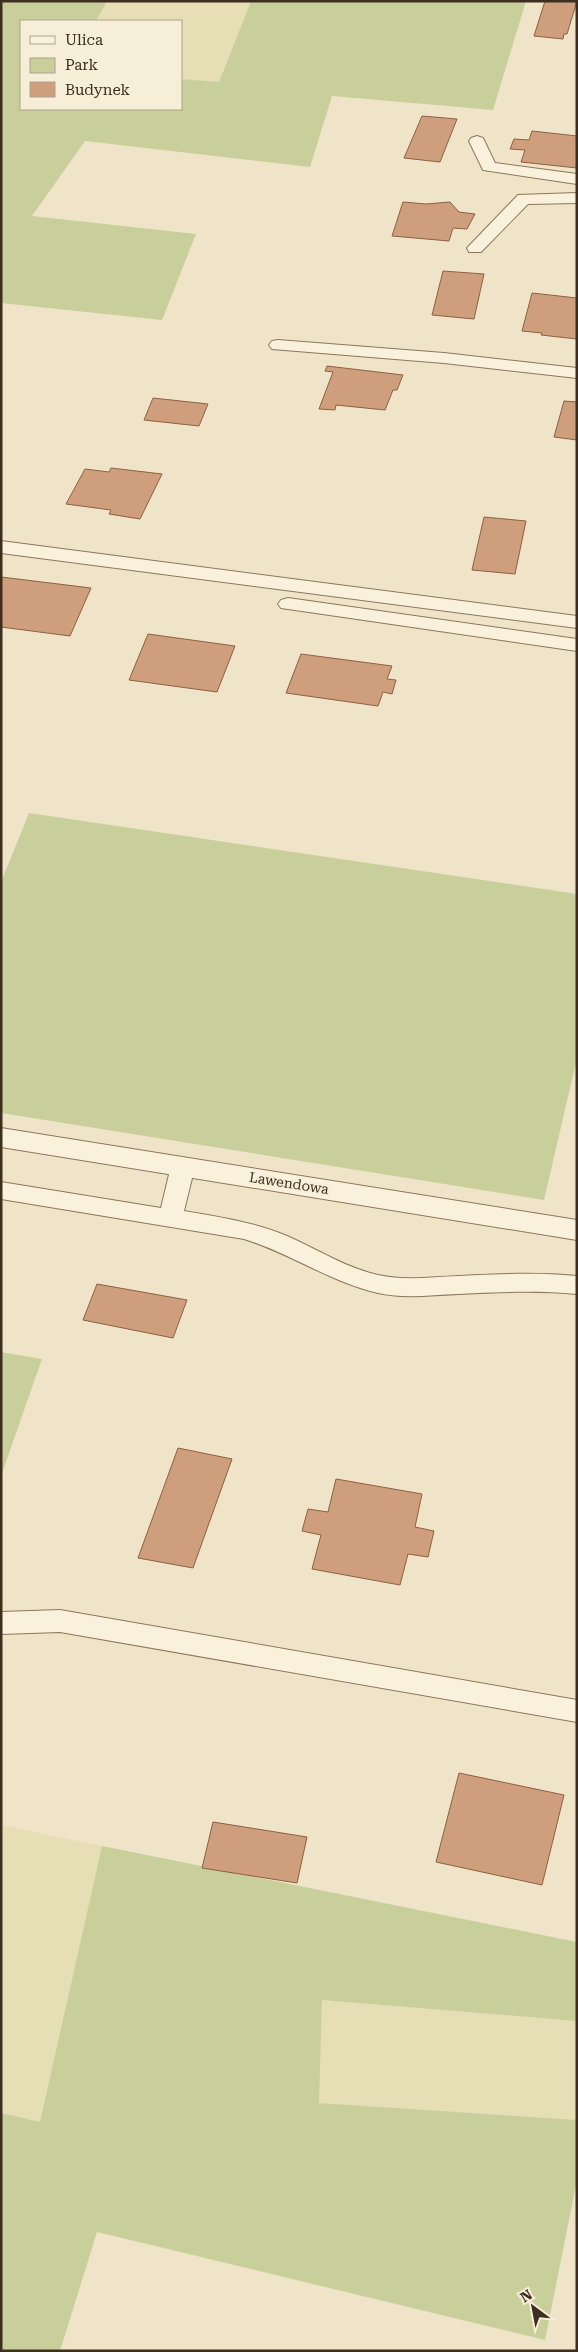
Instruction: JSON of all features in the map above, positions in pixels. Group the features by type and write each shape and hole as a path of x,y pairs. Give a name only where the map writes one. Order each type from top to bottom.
{"street":[{"name":"Lawendowa","path":"1,1137 577,1230"}],"lane":[{"path":"477,141 489,167 577,179"},
{"path":"475,248 524,199 577,198"},
{"path":"278,346 444,358 577,373"},
{"path":"1,547 577,622"},
{"path":"288,604 577,645"},
{"path":"170,1218 183,1166"},
{"path":"1,1190 268,1236 328,1265 378,1284 407,1287 544,1283 577,1285"},
{"path":"1,1623 60,1622 577,1711"}],"shaded area":[{"path":"107,1 251,1 219,82 182,79 182,20 97,20"},
{"path":"1,1825 102,1846 40,2123 1,2113"},
{"path":"322,2000 577,2021 577,2120 318,2103"}],"green space":[{"path":"1,1 107,1 97,20 20,20 20,110 182,110 182,79 219,82 251,1 526,1 493,110 332,96 310,167 85,141 32,216 196,234 162,320 1,303"},
{"path":"29,813 577,894 577,1058 544,1200 1,1113 1,882"},
{"path":"1,1352 42,1359 1,1476"},
{"path":"102,1846 577,1942 577,2021 322,2000 319,2103 577,2120 577,2180 545,2340 97,2232 60,2351 1,2351 1,2113 40,2122"}],"building":[{"path":"545,1 577,1 567,34 564,34 563,39 534,36"},
{"path":"422,116 457,119 440,162 404,158"},
{"path":"532,131 577,136 577,168 521,162 525,150 510,149 514,139 529,140"},
{"path":"403,202 426,204 450,202 459,212 475,214 467,229 453,228 449,241 392,236"},
{"path":"443,271 484,274 474,319 432,315"},
{"path":"532,293 577,298 577,339 522,331"},
{"path":"327,366 403,375 397,390 393,390 385,410 336,405 335,410 319,409 333,372 325,371"},
{"path":"153,398 208,404 199,426 144,420"},
{"path":"564,401 577,402 577,440 554,437"},
{"path":"111,468 162,474 140,519 109,514 111,510 66,504 85,469 109,472"},
{"path":"484,517 526,521 515,574 472,570"},
{"path":"1,577 91,588 70,636 1,627"},
{"path":"148,634 235,646 217,692 129,680"},
{"path":"301,654 392,666 387,679 396,680 392,694 383,692 378,706 286,693"},
{"path":"97,1284 187,1300 173,1338 83,1320"},
{"path":"178,1448 232,1459 193,1568 138,1558"},
{"path":"336,1479 422,1494 415,1527 434,1531 428,1557 408,1554 400,1585 312,1569 321,1535 302,1531 308,1509 328,1512"},
{"path":"459,1773 564,1795 542,1885 436,1862"},
{"path":"213,1822 307,1837 297,1883 202,1868"}]}
